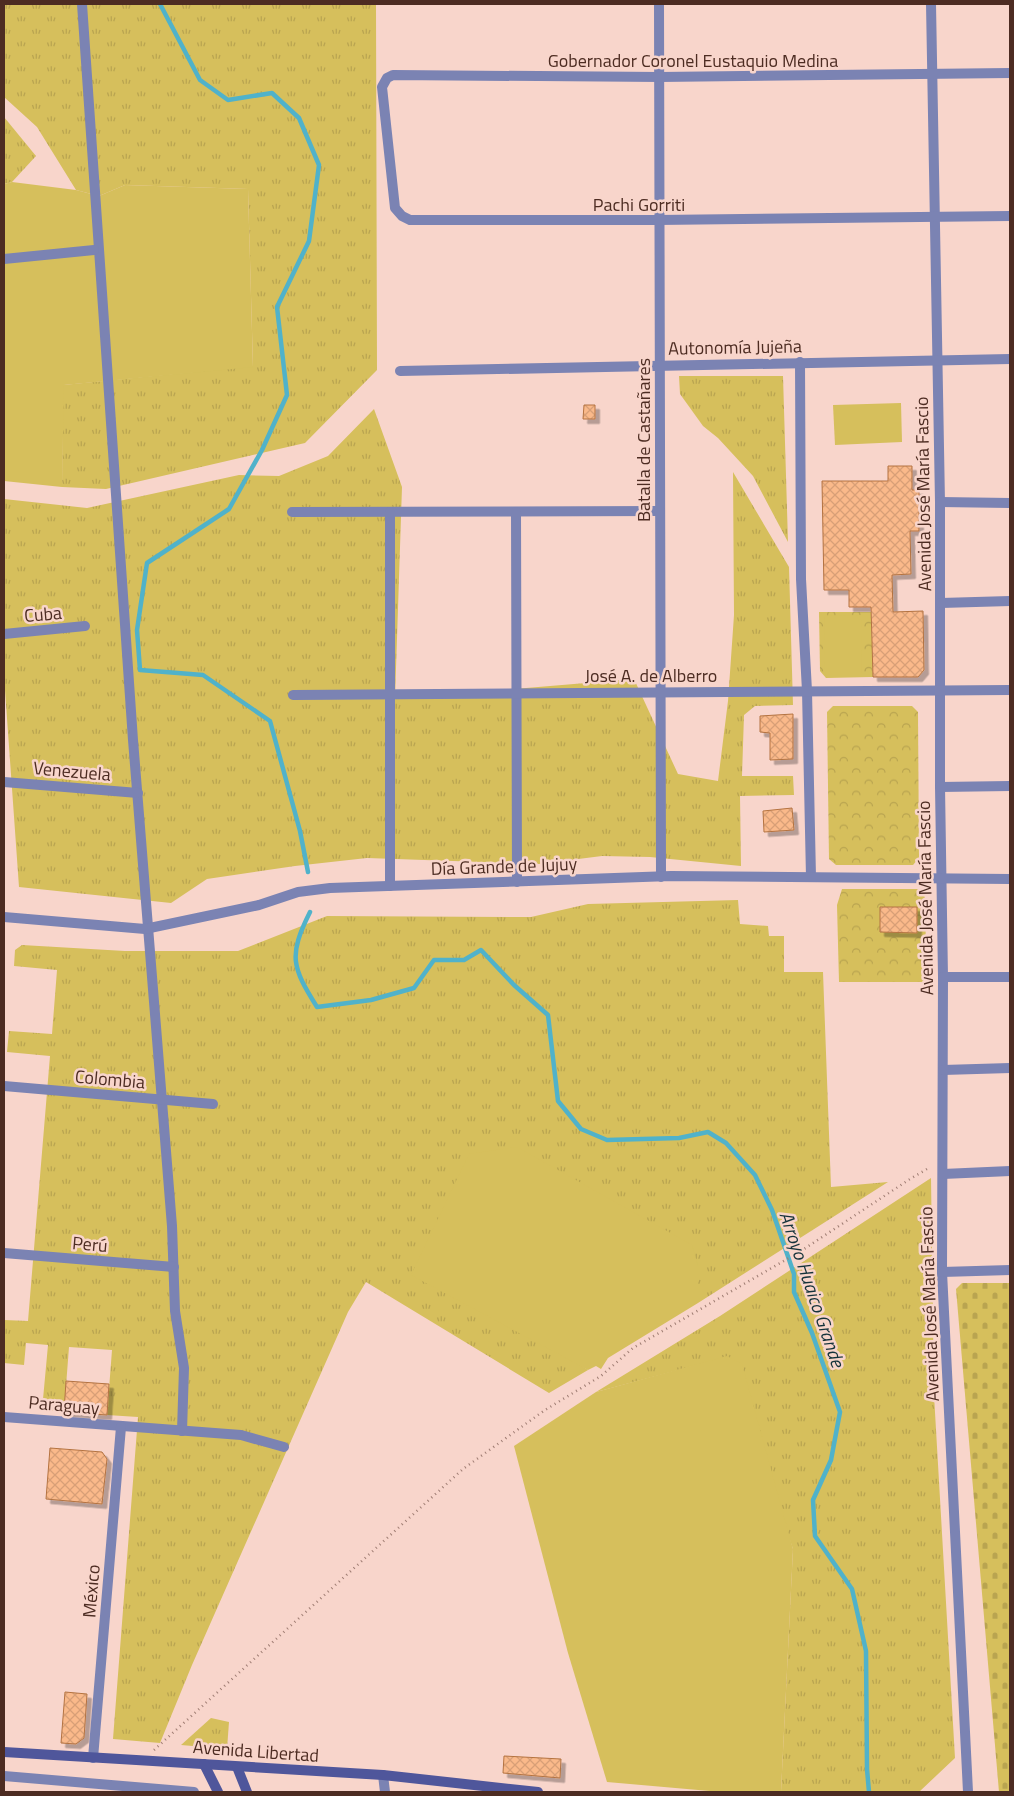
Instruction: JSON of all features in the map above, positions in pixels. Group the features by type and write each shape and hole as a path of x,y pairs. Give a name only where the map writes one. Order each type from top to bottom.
{"street":[{"path":"82,4 174,1267 175,1311 184,1368 182,1431"},
{"name":"Batalla de Castañares","path":"659,4 661,877"},
{"name":"Avenida José María Fascio","path":"931,4 941,602 942,1272 968,1792"},
{"name":"Gobernador Coronel Eustaquio Medina","path":"382,87 387,78 393,74 660,77 1010,73"},
{"name":"Pachi Gorriti","path":"382,87 395,208 402,216 410,220 658,220 1010,216"},
{"path":"4,259 94,250"},
{"name":"Autonomía Jujeña","path":"400,371 1010,359"},
{"path":"800,362 800,579 807,691 811,878"},
{"path":"940,502 1010,503"},
{"path":"292,512 660,511"},
{"path":"390,512 390,886"},
{"path":"516,512 517,882"},
{"path":"941,602 1010,602"},
{"name":"Cuba","path":"4,634 85,626"},
{"name":"José A. de Alberro","path":"293,695 1010,690"},
{"name":"Venezuela","path":"4,782 138,793"},
{"path":"940,787 1010,786"},
{"name":"Día Grande de Jujuy","path":"4,917 148,928 259,905 298,892 330,888 661,877 1010,879"},
{"path":"943,977 1010,977"},
{"path":"943,1070 1010,1068"},
{"name":"Colombia","path":"4,1086 213,1104"},
{"path":"943,1174 1010,1171"},
{"name":"Perú","path":"4,1254 174,1267"},
{"path":"942,1272 1010,1270"},
{"name":"Paraguay","path":"4,1416 121,1427 241,1435 284,1447"},
{"name":"México","path":"92,1758 121,1427"},
{"name":"Avenida Libertad","path":"4,1752 383,1775 538,1792"},
{"path":"204,1764 218,1792"},
{"path":"237,1767 247,1792"},
{"path":"383,1775 385,1792"},
{"path":"4,1776 136,1789 194,1792"},
{"name":"Avenida Libertad","path":"488,1792 505,1787"}],"path":[{"path":"146,1761 155,1748 471,1464 544,1410 601,1376 633,1348 802,1251 927,1169 943,1174"}],"green space":[{"path":"4,4 376,4 377,370 305,443 106,489 62,487 63,385 253,366 248,189 125,185 99,196 76,190 37,127 4,97"},
{"path":"4,117 36,156 12,182 4,184"},
{"path":"12,182 76,190 99,196 125,185 248,189 253,367 64,385 62,487 4,481 4,184"},
{"path":"679,376 783,376 788,542 753,476 718,438 703,426 680,394"},
{"path":"901,403 902,442 835,445 833,405"},
{"path":"374,409 402,487 395,699 634,679 678,774 718,781 728,701 734,615 733,472 789,567 793,705 755,706 744,715 742,776 793,776 794,795 740,796 741,866 650,857 602,856 539,864 367,858 207,879 171,903 19,887 4,676 4,499 87,508 239,475 279,476 328,456"},
{"path":"819,612 871,612 873,677 826,678 820,671"},
{"path":"861,615 862,674 825,674 824,616"},
{"path":"833,706 912,706 918,712 919,858 913,865 836,865 829,859 827,712"},
{"path":"842,889 923,889 926,904 925,982 839,982 837,905"},
{"path":"738,900 740,924 768,926 769,936 784,936 784,972 823,972 831,1187 888,1182 698,1303 698,1266 575,1361 588,1370 549,1393 366,1282 348,1312 192,1665 160,1743 113,1739 138,1417 107,1415 112,1350 69,1347 64,1412 42,1410 48,1345 26,1343 24,1365 4,1363 4,1320 28,1321 50,1056 7,1052 9,1031 52,1034 57,970 14,966 15,950 22,945 125,951 238,951 327,916 531,917 588,904"},
{"path":"517,1147 692,1245 698,1266 698,1303 608,1358 601,1369 596,1366 588,1370 411,1275 469,1154"},
{"path":"931,1178 934,1395 955,1758 919,1792 781,1792 793,1549 727,1357 596,1392 720,1316"},
{"path":"962,1283 1010,1283 1010,1792 999,1792 956,1289"},
{"path":"727,1356 742,1364 793,1549 781,1792 721,1792 607,1782 568,1653 514,1446 596,1392"},
{"path":"211,1718 229,1722 227,1749 181,1745"}],"building":[{"path":"584,405 595,405 595,419 583,419"},
{"path":"888,466 912,466 912,490 919,490 919,531 910,531 911,574 892,575 893,612 923,611 924,670 918,677 873,677 871,607 849,607 849,590 824,590 822,481 888,481"},
{"path":"793,714 793,759 770,760 770,733 760,732 760,716"},
{"path":"792,808 794,830 764,832 763,811"},
{"path":"880,907 917,907 917,933 880,932"},
{"path":"66,1381 109,1384 107,1415 64,1412"},
{"path":"50,1448 102,1452 107,1459 102,1504 46,1499"},
{"path":"65,1692 87,1694 84,1738 76,1744 61,1743"},
{"path":"504,1756 561,1759 560,1778 503,1773"}],"waterway":[{"path":"160,4 200,80 228,100 272,93 299,118 319,165 309,241 277,307 287,395 262,450 229,509 147,563 137,630 140,670 203,675 270,721 300,831 308,872"},
{"name":"Arroyo Huaico Grande","path":"310,912 298,940 296,961 302,981 317,1007 371,1000 414,988 434,960 464,960 481,950 514,985 548,1015 558,1101 581,1129 607,1140 679,1138 708,1132 726,1143 755,1175 772,1210 794,1274 794,1292 812,1333 840,1412 831,1460 813,1500 815,1536 852,1589 866,1651 867,1769 869,1792"}]}
